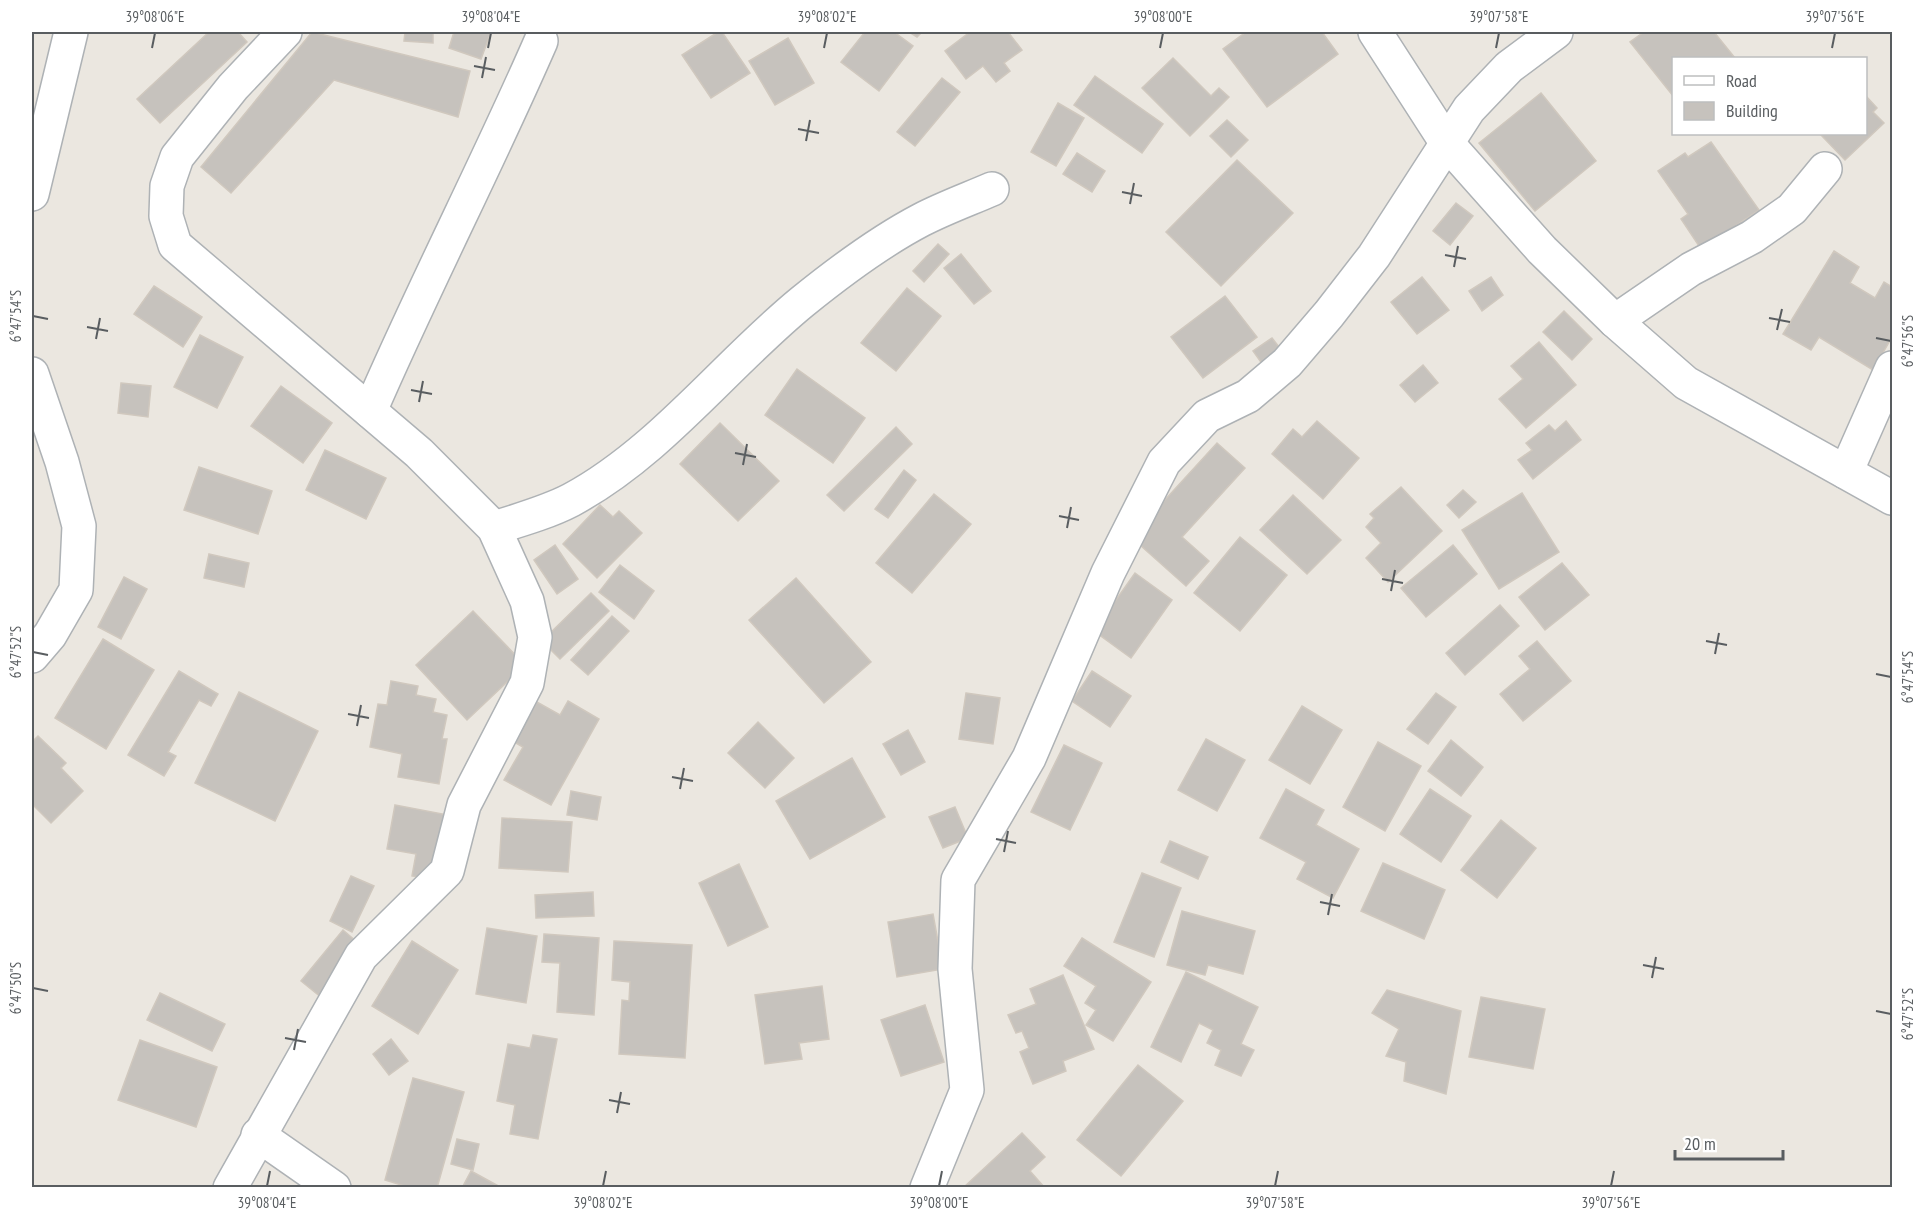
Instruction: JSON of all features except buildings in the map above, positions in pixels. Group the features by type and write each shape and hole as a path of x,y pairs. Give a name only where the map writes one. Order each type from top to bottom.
{"street":[{"path":"32,194 71,32"},
{"path":"230,1188 361,956 447,871 464,805 527,683 535,637 527,601 495,528 419,453 175,245 166,216 167,186 177,157 233,87 285,32"},
{"path":"1376,32 1446,142 1542,250 1615,321 1686,383 1893,498"},
{"path":"927,1188 967,1090 955,969 958,880 1029,758 1108,573 1164,462 1207,416 1248,396 1287,363 1374,256 1468,109 1509,67 1556,32"},
{"path":"370,411 414,311 515,101 541,41"},
{"path":"1615,321 1691,269 1752,237 1792,209 1825,169"},
{"path":"495,528 571,500 622,467 717,383 742,355 801,303 847,268 922,219 992,189"},
{"path":"1846,472 1893,368"},
{"path":"32,374 62,462 79,526 76,590 50,635 32,656"},
{"path":"258,1135 334,1188"}]}
